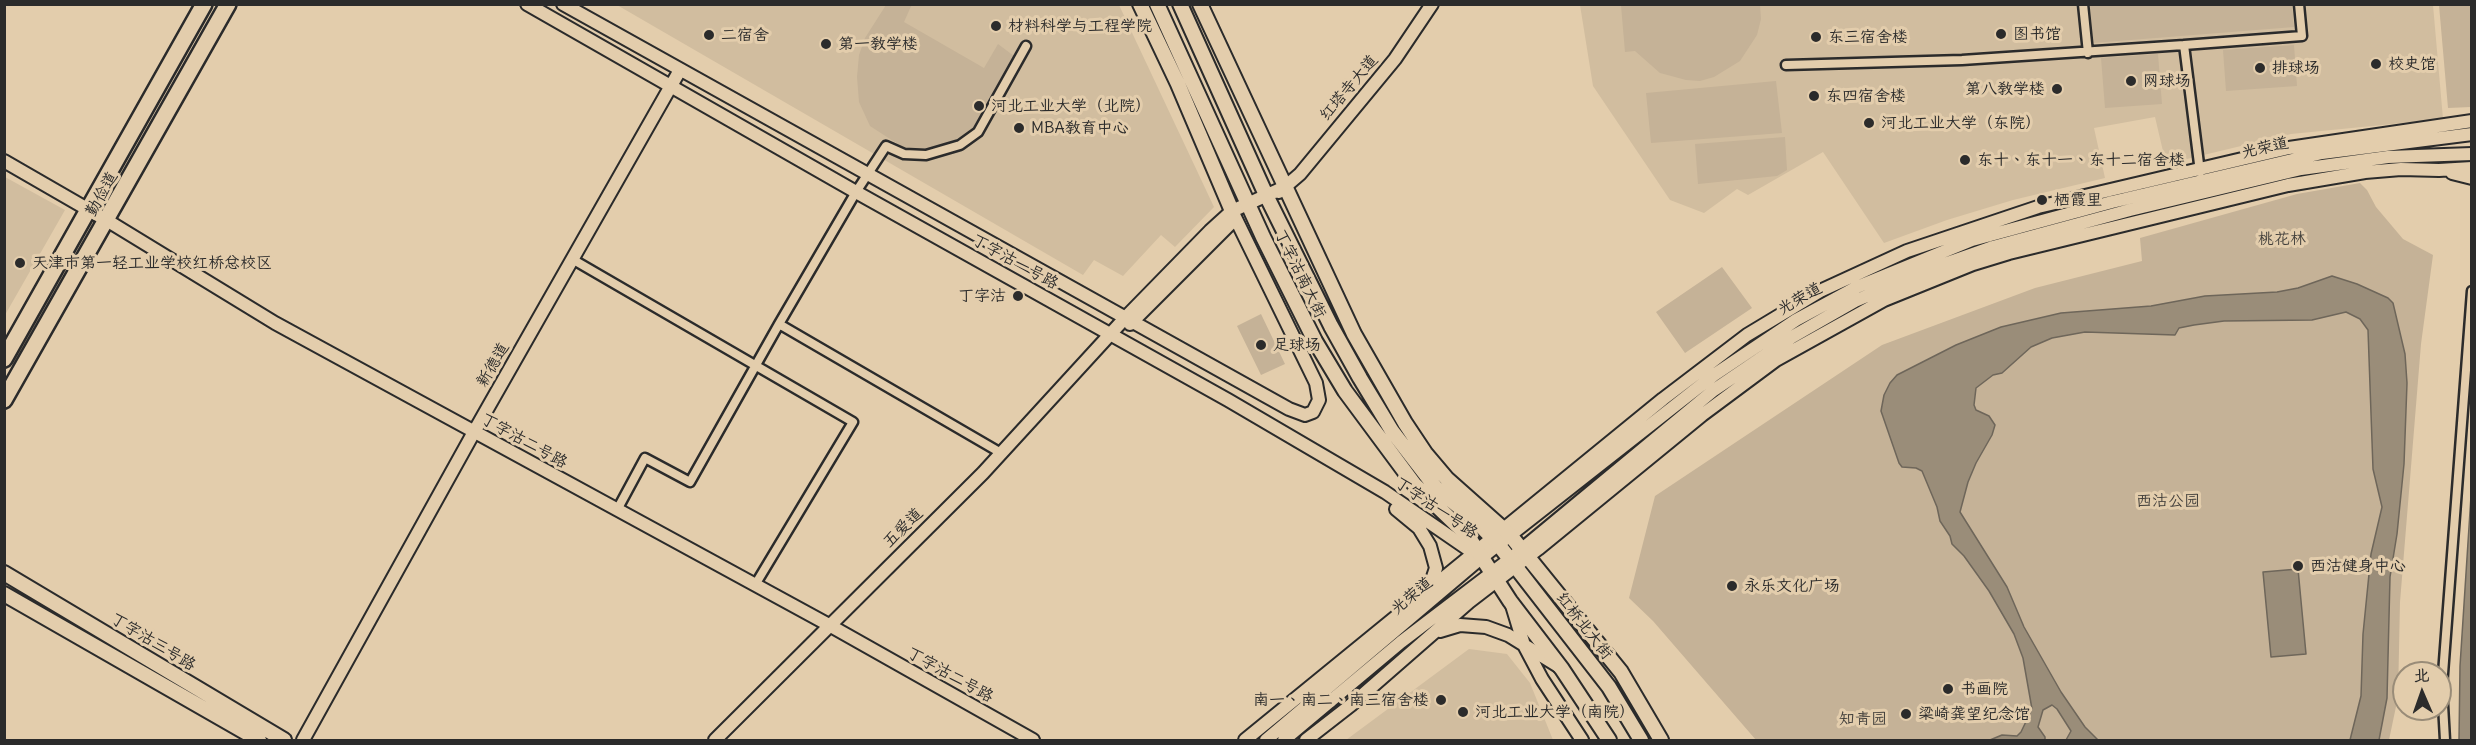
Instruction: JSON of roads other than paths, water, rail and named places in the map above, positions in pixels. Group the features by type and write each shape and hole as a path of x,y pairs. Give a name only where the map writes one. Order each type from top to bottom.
{"highway":[{"name":"勤俭道","path":"4,359 204,4"},
{"name":"勤俭道","path":"4,400 108,221 228,4"}],"main road":[{"name":"丁字沽一号路","path":"527,4 670,87 1228,400 1384,492 1477,553"},
{"name":"丁字沽一号路","path":"563,4 1020,261 1130,319 1289,409 1305,415 1313,412 1319,400 1316,383 1234,215"},
{"path":"1140,4 1178,84 1234,215"},
{"name":"丁字沽南大街","path":"1157,4 1250,207 1315,341 1344,390 1414,484 1461,528 1477,553"},
{"name":"丁字沽南大街","path":"1180,4 1268,198 1331,326 1360,378 1392,430 1436,488 1474,519 1501,536"},
{"path":"1200,4 1354,334 1405,423 1425,453 1447,479 1501,536 1524,553 1621,672 1661,741"},
{"name":"红塔寺大道","path":"1250,207 1285,187 1300,174 1395,59 1432,4"},
{"path":"1169,28 1178,84"},
{"name":"新德道","path":"303,741 474,432 680,70"},
{"path":"1306,741 1524,553 1701,415 1776,360 1828,329 1884,300 1972,264 2202,187 2289,147 2472,121"},
{"name":"光荣道","path":"2202,187 2322,153 2472,134"},
{"name":"光荣道","path":"1266,741 1477,553 1714,375 1775,333 1837,297 1883,275 1972,240 2058,216 2349,161 2429,154 2472,154"},
{"name":"丁字沽二号路","path":"4,161 108,221 275,323 829,625 1033,741"},
{"path":"2202,187 2322,178 2401,169 2472,168"},
{"path":"2439,170 2472,178"},
{"name":"五爱道","path":"715,741 1001,453 1110,335 1130,319 1210,231 1250,207"},
{"path":"1364,480 1414,523 1427,540 1436,568 1428,589"},
{"name":"红桥北大街","path":"1501,536 1513,563 1609,687 1641,741"},
{"path":"1245,741 1428,589 1477,553 1562,669 1609,741"},
{"name":"丁字沽三号路","path":"4,573 284,741"},
{"name":"光荣道","path":"1284,741 1401,642 1494,577"},
{"name":"丁字沽三号路","path":"4,594 258,741"},
{"path":"1510,601 1524,645 1542,679 1582,741"},
{"path":"1431,635 1447,627 1473,624 1497,630 1562,669"}],"street":[{"path":"2083,4 2088,53"},
{"path":"1786,65 1962,60 2088,53 2302,36 2299,4"},
{"path":"2184,45 2202,187"},
{"path":"617,510 645,458 690,482 778,324 886,146 903,154 926,155 960,145 978,132 1026,46"},
{"path":"572,259 853,422 755,585"},
{"path":"2445,741 2442,687 2472,291"},
{"path":"778,324 1001,453"}],"place":[{"name":"材料科学与工程学院","path":"996,26"},
{"name":"图书馆","path":"2001,34"},
{"name":"二宿舍","path":"709,35"},
{"name":"东三宿舍楼","path":"1816,37"},
{"name":"第一教学楼","path":"826,44"},
{"name":"校史馆","path":"2376,64"},
{"name":"排球场","path":"2260,68"},
{"name":"网球场","path":"2131,81"},
{"name":"第八教学楼","path":"2057,89"},
{"name":"东四宿舍楼","path":"1814,96"},
{"name":"河北工业大学（北院）","path":"979,106"},
{"name":"河北工业大学（东院）","path":"1869,123"},
{"name":"MBA教育中心","path":"1019,128"},
{"name":"东十、东十一、东十二宿舍楼","path":"1965,160"},
{"name":"栖霞里","path":"2042,200"},
{"name":"天津市第一轻工业学校红桥总校区","path":"20,263"},
{"name":"丁字沽","path":"1018,296"},
{"name":"足球场","path":"1261,345"},
{"name":"西沽健身中心","path":"2298,566"},
{"name":"永乐文化广场","path":"1732,586"},
{"name":"书画院","path":"1948,689"},
{"name":"南一、南二、南三宿舍楼","path":"1441,700"},
{"name":"河北工业大学（南院）","path":"1463,712"},
{"name":"梁崎龚望纪念馆","path":"1906,714"}],"park label":[{"name":"桃花林","path":"2282,239"},
{"name":"西沽公园","path":"2168,501"},
{"name":"知青园","path":"1863,719"}]}
